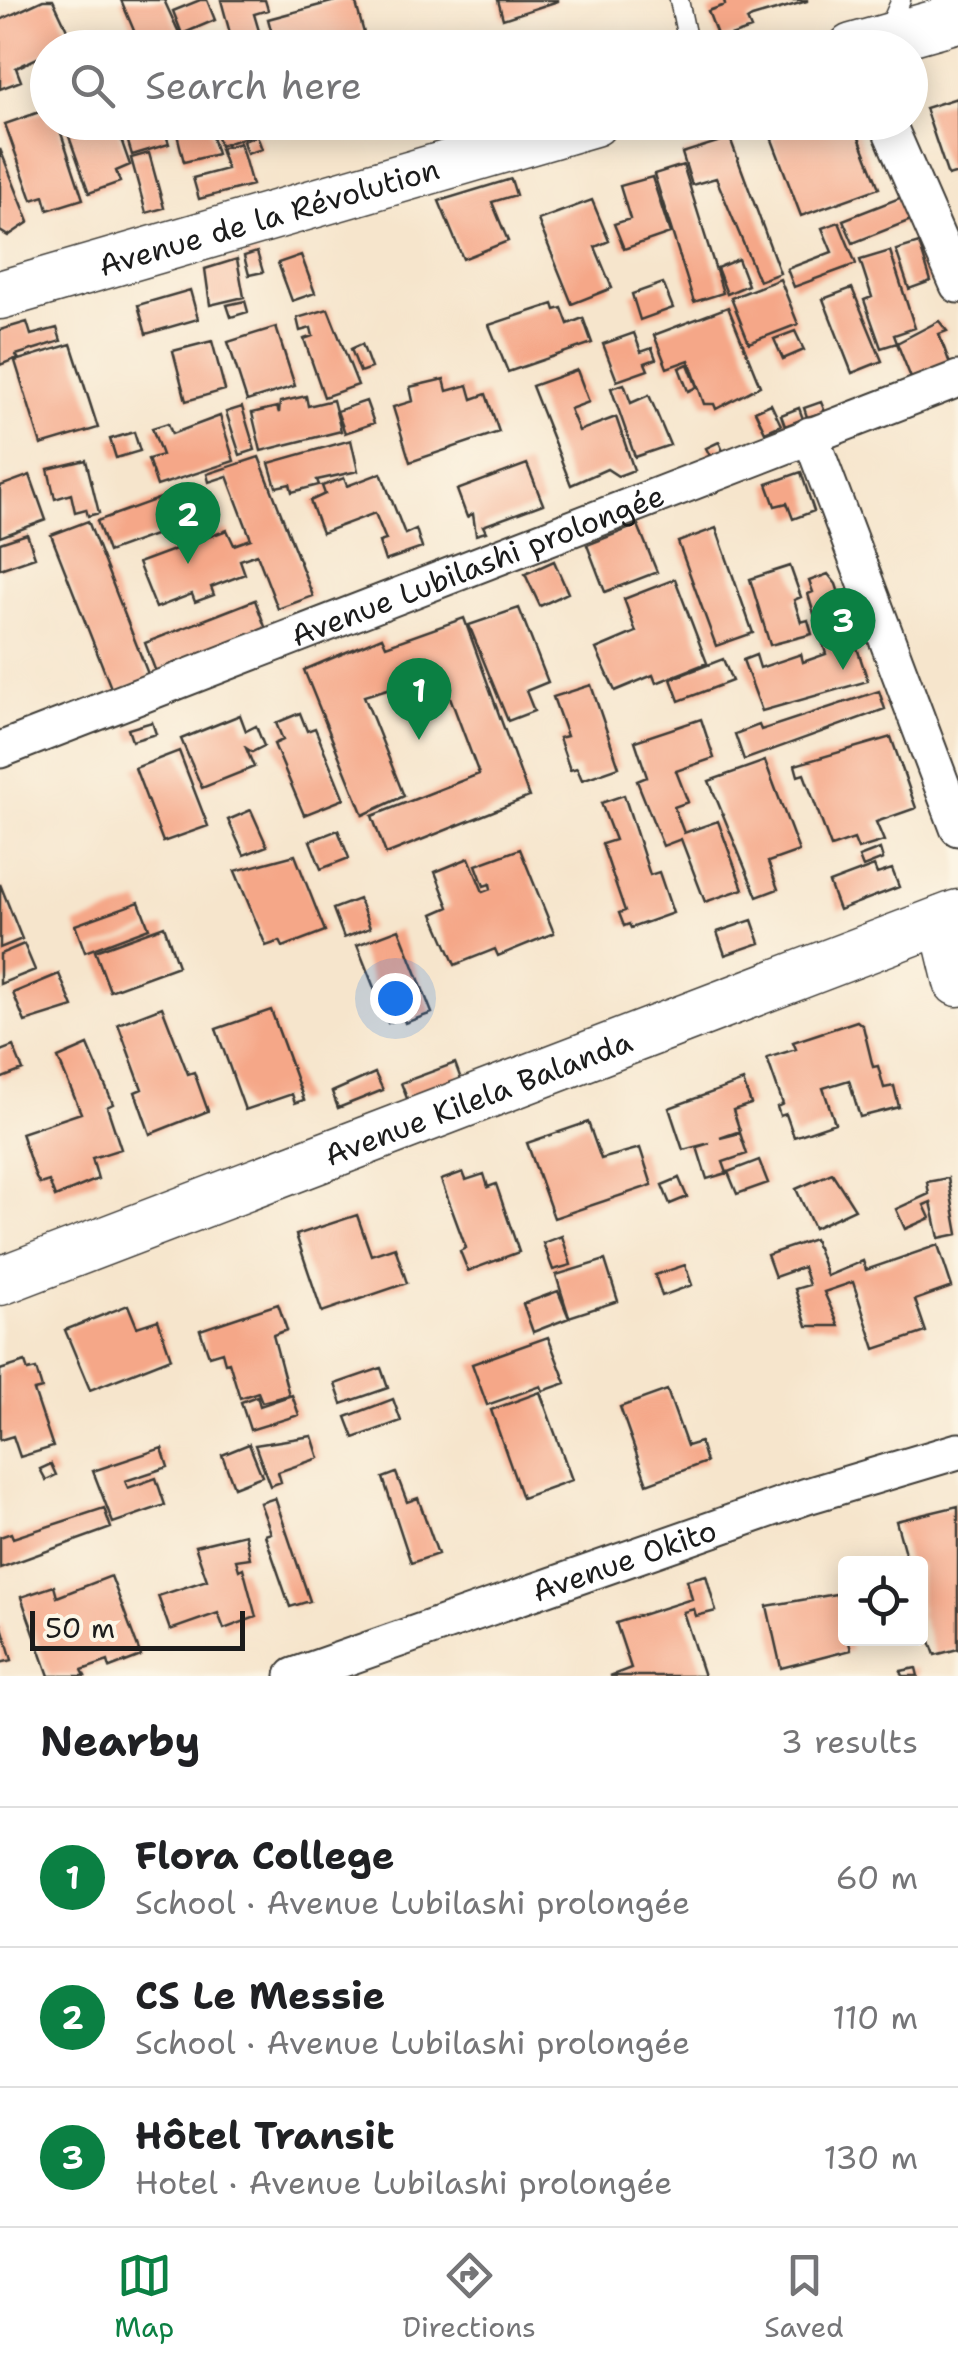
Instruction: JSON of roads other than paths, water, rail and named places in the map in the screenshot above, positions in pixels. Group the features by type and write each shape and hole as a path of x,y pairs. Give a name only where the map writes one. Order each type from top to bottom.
{"main road":[{"path":"899,30 958,18"},
{"name":"Avenue de la Révolution","path":"0,295 532,140"},
{"path":"950,917 958,982"},
{"name":"Avenue Kilela Balanda","path":"0,1281 950,917"}],"street":[{"path":"895,140 958,285"},
{"name":"Avenue Lubilashi prolongée","path":"0,750 958,379"},
{"path":"810,435 958,828"},
{"name":"Avenue Okito","path":"294,1676 807,1496 958,1451"}],"lane":[{"path":"679,0 685,30"}],"place":[{"name":"CS Le Messie","path":"188,564"},
{"name":"Hôtel Transit","path":"843,670"},
{"name":"Flora College","path":"419,740"}]}
